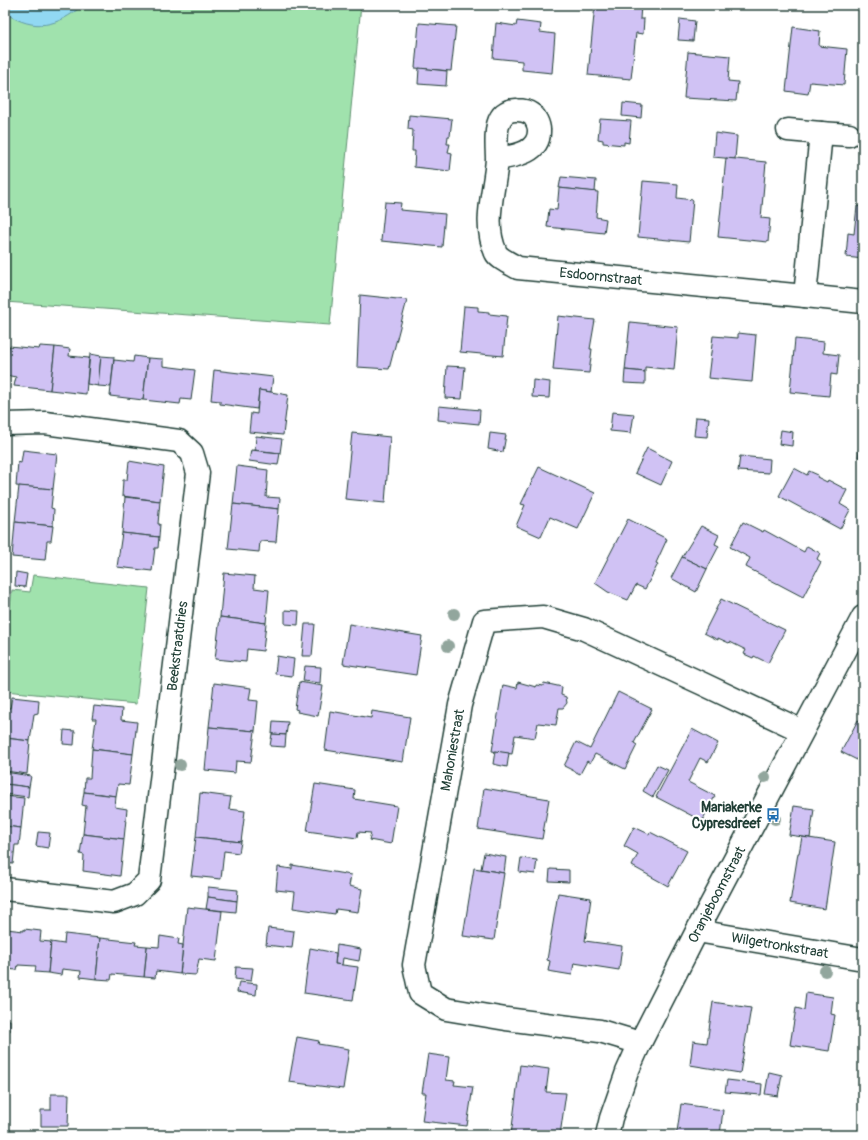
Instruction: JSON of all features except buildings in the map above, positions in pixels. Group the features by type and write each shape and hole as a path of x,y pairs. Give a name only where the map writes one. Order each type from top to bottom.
{"street":[{"path":"788,130 820,134 850,135"},
{"path":"805,296 820,134"},
{"name":"Esdoornstraat","path":"497,159 492,190 489,231 496,254 518,268 863,302"},
{"name":"Beekstraatdries","path":"5,424 45,423 179,441 192,453 198,473 149,880 135,894 114,902 5,889"},
{"name":"Mahoniestraat","path":"640,1043 600,1031 506,1019 446,1009 420,993 414,965 460,705 484,620 543,617 584,629 802,731"},
{"name":"Oranjeboomstraat","path":"607,1135 611,1118 640,1043 697,931 863,617"},
{"name":"Wilgetronkstraat","path":"697,931 863,959"}],"green space":[{"path":"5,5 361,5 330,325 5,302"},
{"path":"33,575 149,588 136,704 5,691 5,650 12,590 30,592"}],"water":[{"path":"5,5 83,5 64,18 55,22 36,25 26,23 5,13"}],"place":[{"name":"Mariakerke Cypresdreef","path":"773,815"}]}
